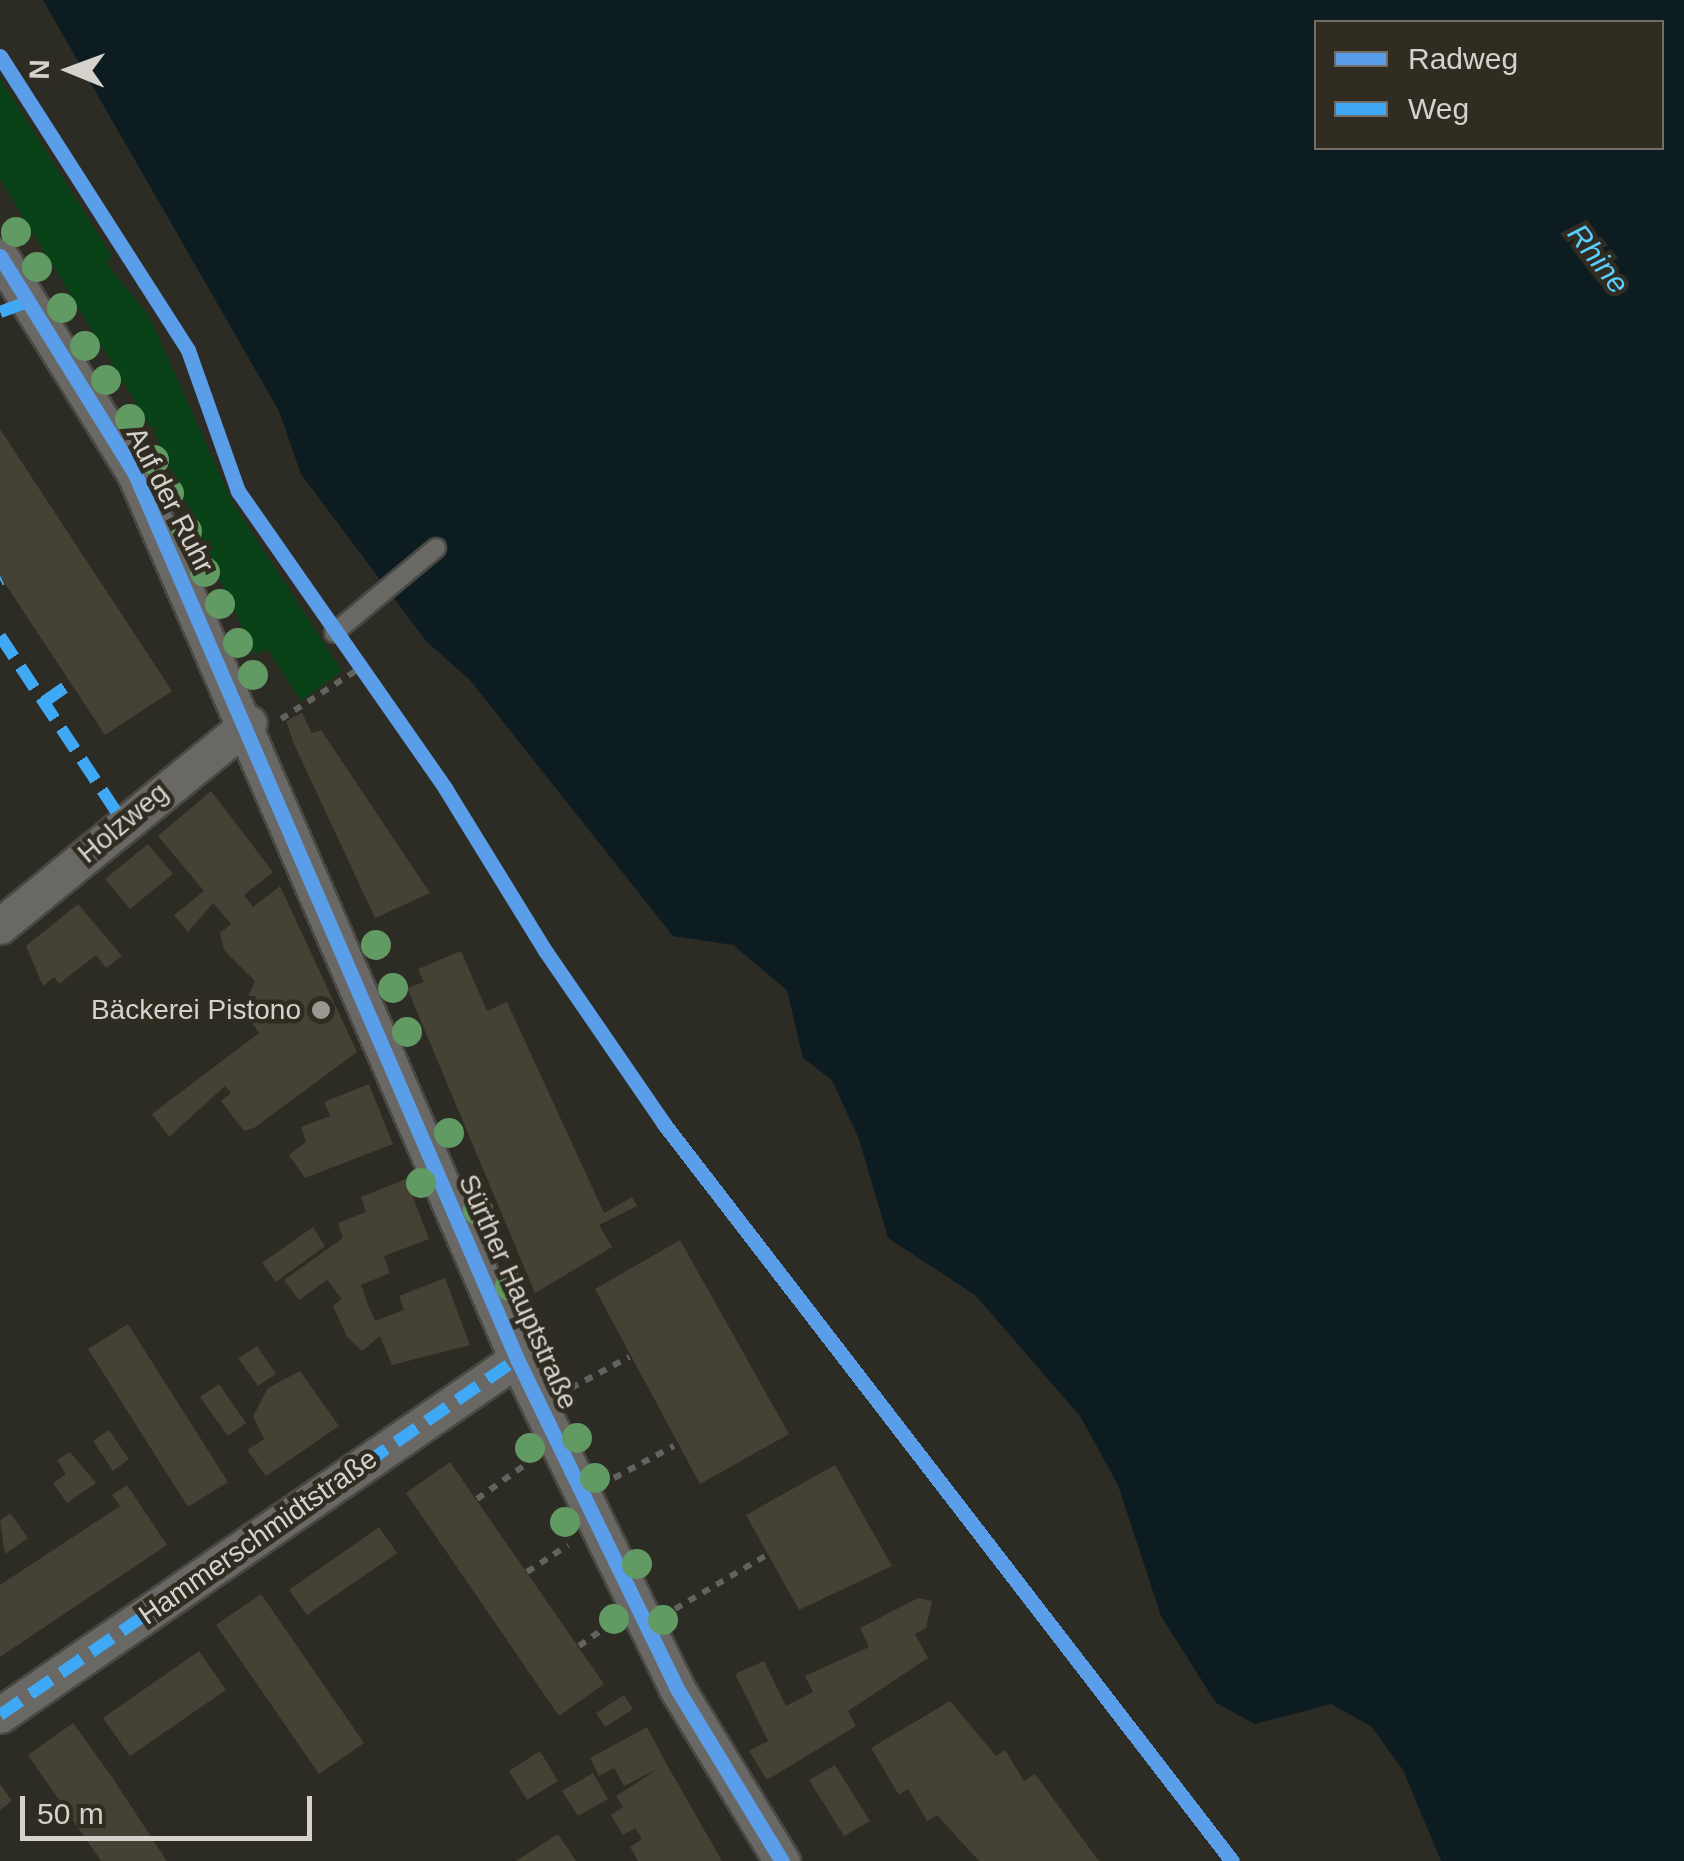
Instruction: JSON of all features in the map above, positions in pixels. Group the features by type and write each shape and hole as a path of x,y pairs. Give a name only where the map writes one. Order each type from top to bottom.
{"street":[{"name":"Auf der Ruhr","path":"0,256 135,474 252,729"},
{"name":"Holzweg","path":"0,926 252,729"},
{"name":"Sürther Hauptstraße","path":"252,729 539,1406 646,1626 782,1861"},
{"name":"Hammerschmidtstraße","path":"0,1714 517,1358"}],"lane":[{"path":"334,633 436,548"}],"path":[{"path":"252,729 357,670"},
{"path":"539,1406 629,1357"},
{"path":"477,1500 557,1442"},
{"path":"527,1572 590,1510 674,1446"},
{"path":"646,1626 765,1556"}],"green space":[{"path":"0,78 112,256 106,263 149,316 232,502 342,671 301,701 267,649 254,655 155,434 0,179"}],"water":[{"name":"Rhine","path":"43,0 1684,0 1684,1861 1441,1861 1403,1770 1371,1726 1331,1704 1255,1724 1216,1703 1161,1616 1118,1485 1080,1416 975,1295 888,1238 859,1139 832,1080 803,1058 787,990 733,945 673,936 470,680 426,641 301,474 279,411"}],"building":[{"path":"0,429 172,691 105,735 0,576"},
{"path":"302,713 312,733 321,730 430,893 375,918 294,744 286,721"},
{"path":"211,791 273,872 244,895 253,907 280,886 357,1052 254,1128 244,1131 221,1101 231,1093 225,1086 169,1137 152,1114 259,1033 242,1010 255,981 224,950 220,933 231,924 213,903 188,932 174,915 204,891 158,836"},
{"path":"148,844 173,874 130,909 105,879"},
{"path":"78,904 122,956 106,968 96,955 59,984 54,977 43,986 26,946"},
{"path":"461,951 487,1011 507,1002 604,1213 632,1197 637,1206 599,1225 612,1247 535,1293 407,988 424,982 418,969"},
{"path":"369,1084 393,1144 305,1178 289,1155 306,1142 301,1127 330,1116 324,1102"},
{"path":"406,1179 429,1239 384,1256 390,1273 361,1285 369,1307 375,1321 404,1310 399,1296 445,1278 470,1345 392,1365 380,1336 362,1351 347,1337 333,1306 342,1299 327,1280 299,1300 284,1280 343,1238 338,1223 366,1212 361,1197"},
{"path":"313,1227 325,1246 276,1282 262,1263"},
{"path":"680,1240 789,1434 700,1484 595,1289"},
{"path":"128,1324 228,1482 188,1507 88,1349"},
{"path":"257,1346 276,1374 258,1386 238,1358"},
{"path":"300,1371 339,1426 266,1476 247,1450 264,1439 253,1416 268,1388"},
{"path":"219,1384 246,1423 228,1436 200,1397"},
{"path":"109,1430 129,1459 113,1471 93,1441"},
{"path":"70,1452 96,1483 67,1503 53,1483 66,1474 57,1460"},
{"path":"450,1462 604,1684 559,1716 406,1493"},
{"path":"835,1465 892,1566 799,1610 746,1515"},
{"path":"127,1485 167,1545 0,1657 0,1585 120,1506 112,1495"},
{"path":"10,1513 28,1538 5,1554 0,1521"},
{"path":"379,1527 397,1553 307,1615 289,1590"},
{"path":"261,1594 364,1743 319,1774 216,1625"},
{"path":"918,1598 932,1601 926,1628 915,1634 928,1658 848,1711 856,1726 767,1780 749,1751 768,1741 735,1674 764,1661 786,1706 813,1692 805,1676 869,1647 860,1628"},
{"path":"199,1651 226,1690 130,1756 103,1718"},
{"path":"624,1695 633,1709 605,1727 596,1713"},
{"path":"950,1701 996,1756 1005,1750 1024,1781 1035,1774 1099,1861 979,1861 937,1815 927,1821 908,1789 899,1795 871,1748"},
{"path":"73,1723 167,1861 101,1861 28,1755"},
{"path":"647,1727 722,1861 638,1861 630,1847 642,1839 635,1828 623,1835 611,1815 623,1807 616,1796 661,1767 624,1786 614,1768 599,1776 590,1758"},
{"path":"540,1751 558,1781 527,1800 509,1771"},
{"path":"835,1765 870,1821 844,1836 809,1780"},
{"path":"593,1773 608,1799 578,1816 562,1791"},
{"path":"0,1784 12,1801 0,1810"},
{"path":"558,1834 576,1861 516,1861"}],"marked path":[{"path":"0,312 28,302"},
{"path":"0,636 123,822"},
{"path":"44,702 70,684"},
{"path":"0,1715 517,1359"}],"cycle path":[{"path":"0,56 188,350 238,491 445,788 546,952 664,1124 1232,1861"},
{"path":"0,256 135,474 517,1359 676,1687 782,1861"}],"place":[{"name":"Bäckerei Pistono","path":"321,1010"}]}
